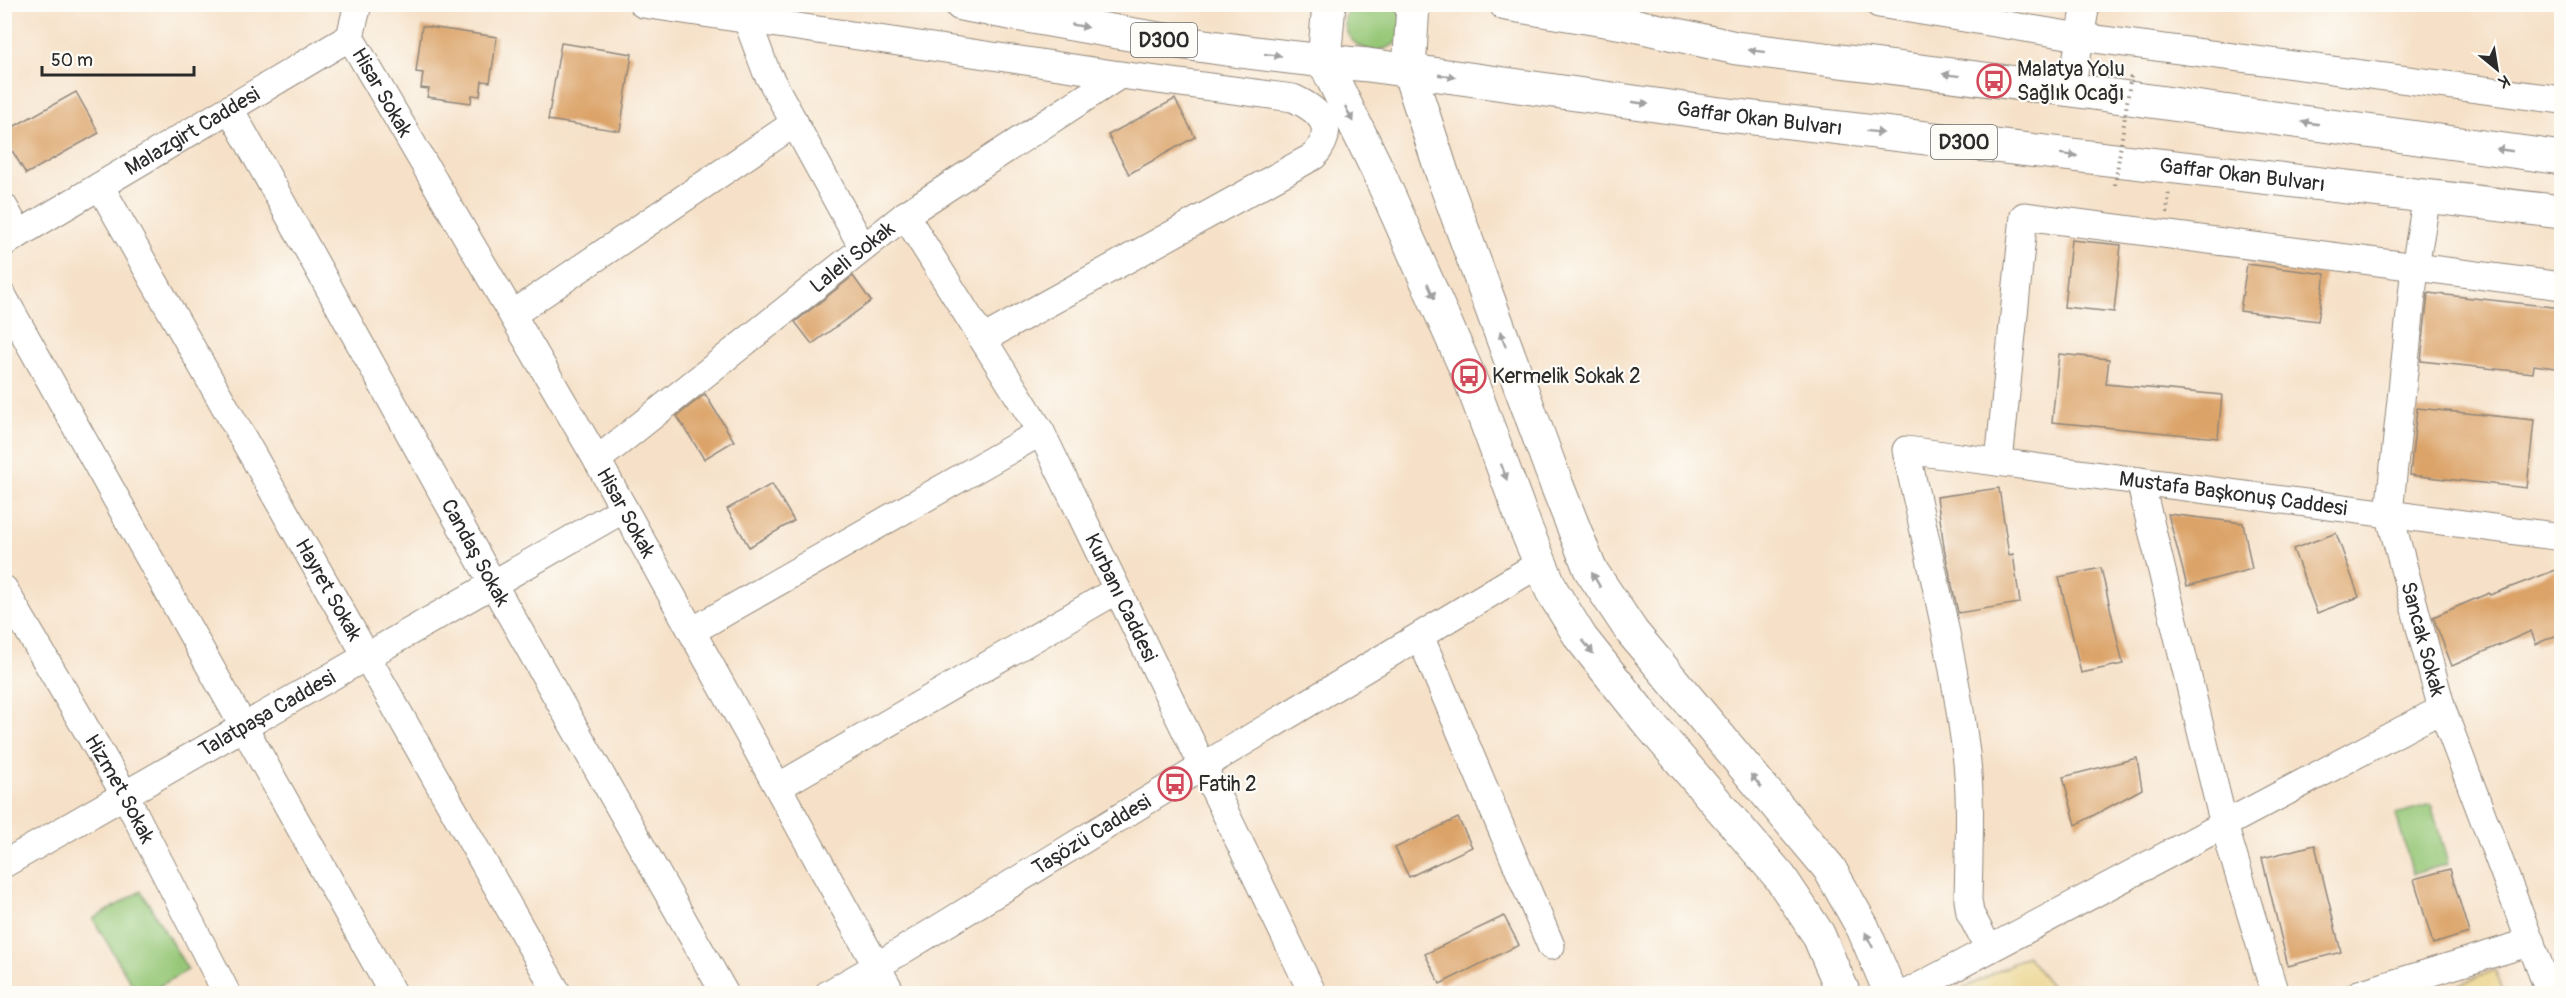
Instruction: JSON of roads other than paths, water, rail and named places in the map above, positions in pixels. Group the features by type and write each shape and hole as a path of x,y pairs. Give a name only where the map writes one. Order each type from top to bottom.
{"highway":[{"name":"Gaffar Okan Bulvarı","path":"961,4 1140,37 1731,115 2562,212"},
{"path":"1329,4 1324,61 1377,170 1469,376 1539,564 1552,591 1581,638 1647,721 1794,896 1818,934 1844,993"},
{"path":"1413,4 1409,71 1446,182 1556,483 1590,569 1632,632 1829,868 1863,928 1892,993"},
{"path":"1506,4 1629,24 1736,48 2071,90 2562,158"}],"street":[{"path":"350,37 358,4"},
{"path":"643,4 1120,75 1293,98 1304,103 1323,120 1327,131 1323,146 1314,156 983,339"},
{"path":"1879,4 2080,37 2562,99"},
{"path":"2071,90 2086,4"},
{"path":"747,20 766,71 863,248"},
{"name":"Malazgirt Caddesi","path":"12,239 350,37"},
{"name":"Hisar Sokak","path":"350,37 597,459 892,993"},
{"name":"Laleli Sokak","path":"597,459 906,214 1120,75"},
{"name":"Candaş Sokak","path":"230,109 493,584 725,993"},
{"path":"513,314 795,123"},
{"name":"Hayret Sokak","path":"100,186 558,993"},
{"name":"Sancak Sokak","path":"2427,196 2415,267 2389,513 2442,710 2550,993"},
{"path":"4,207 12,239"},
{"name":"Kurbanı Caddesi","path":"906,214 1041,432 1313,993"},
{"path":"1999,462 2024,216 2562,286"},
{"path":"4,298 393,993"},
{"path":"692,631 1041,432"},
{"name":"Mustafa Başkonuş Caddesi","path":"1989,949 1970,913 1968,900 1969,820 1965,747 1949,655 1906,450 2562,537"},
{"path":"2140,480 2224,825 2275,993"},
{"name":"Talatpaşa Caddesi","path":"4,864 624,509"},
{"name":"Taşözü Caddesi","path":"828,993 877,966 1539,564"},
{"name":"Hizmet Sokak","path":"4,589 125,795 227,993"},
{"path":"778,787 1117,590"},
{"path":"1420,636 1551,946"},
{"path":"1905,993 2442,710"},
{"path":"2359,993 2531,942"}],"place":[{"name":"Malatya Yolu Sağlık Ocağı","path":"1994,81"},
{"name":"Kermelik Sokak 2","path":"1469,376"},
{"name":"Fatih 2","path":"1175,784"}]}
